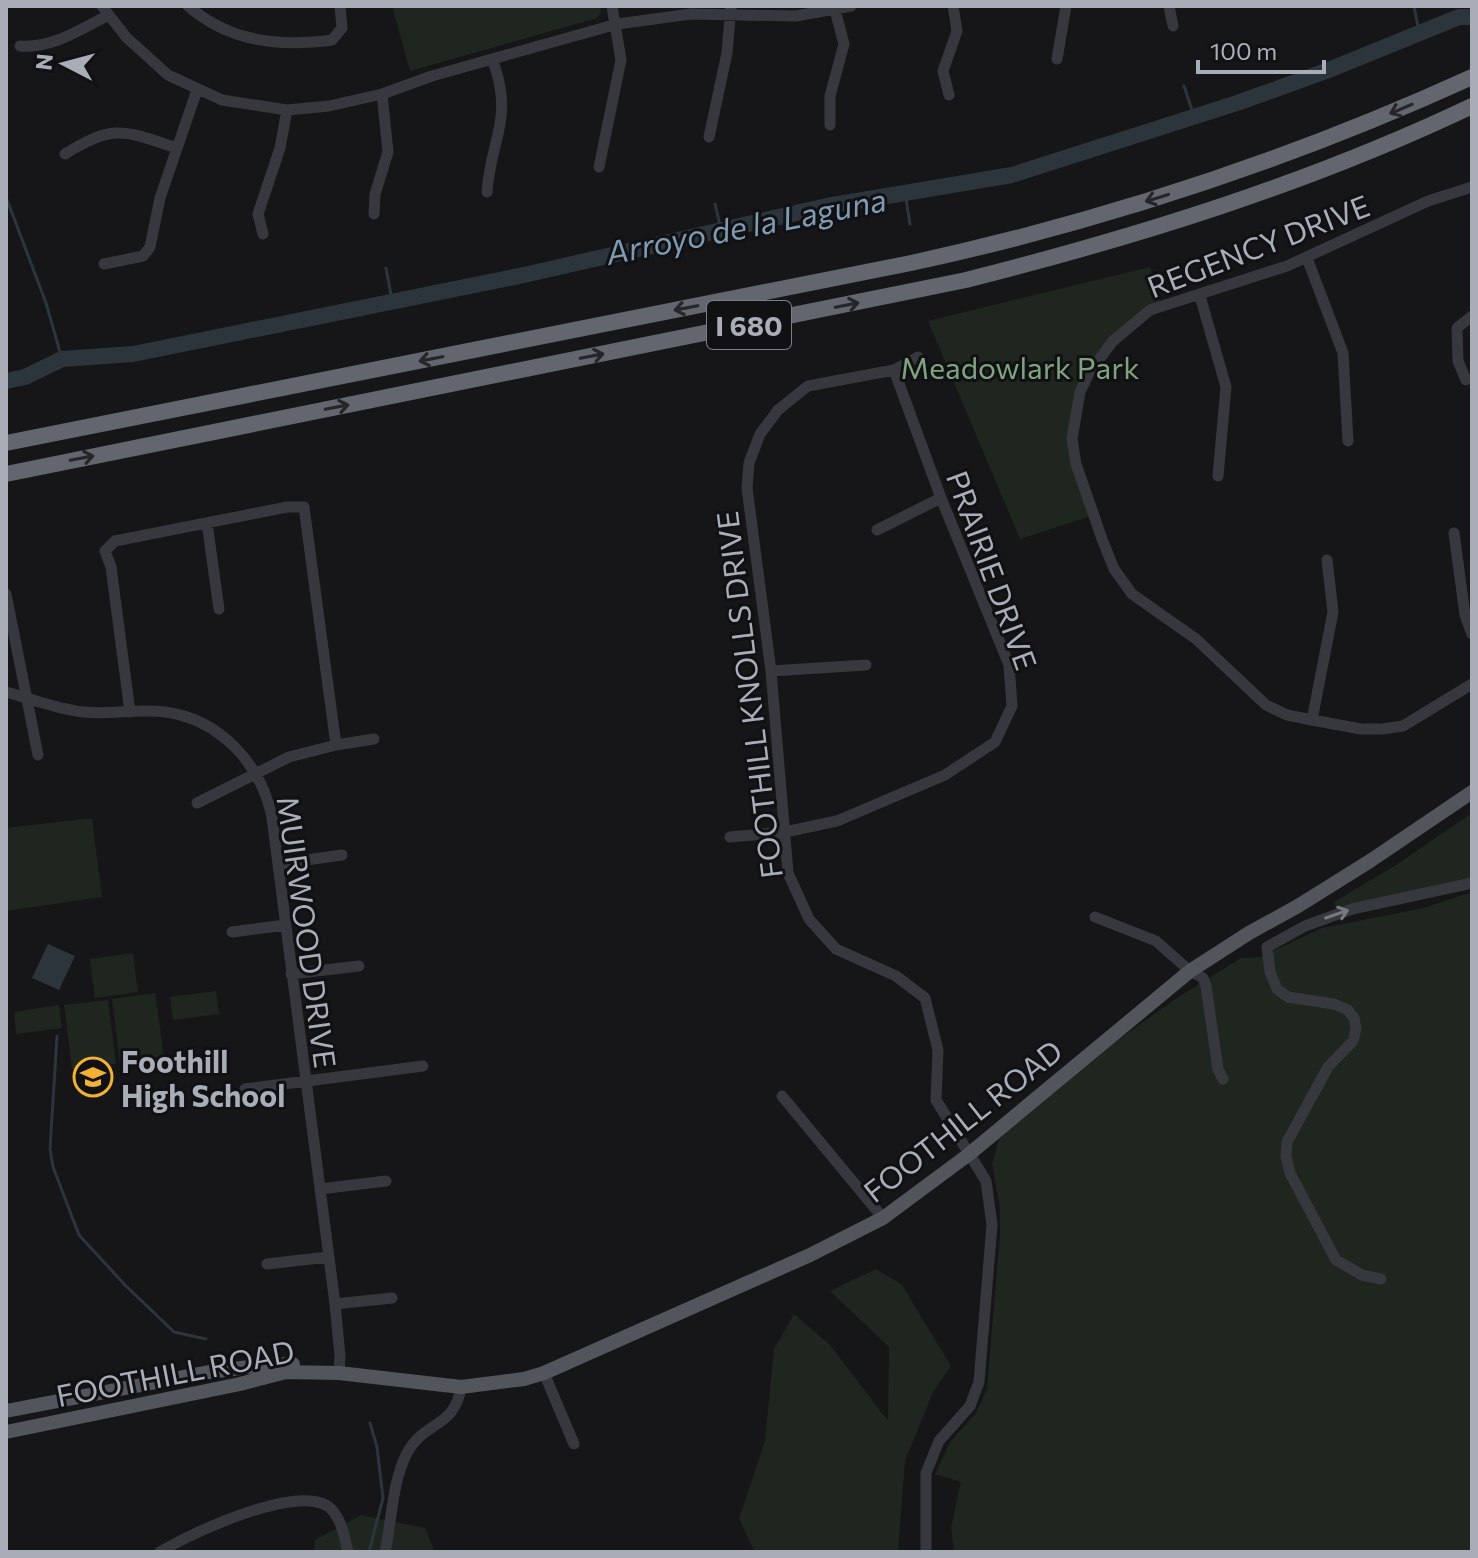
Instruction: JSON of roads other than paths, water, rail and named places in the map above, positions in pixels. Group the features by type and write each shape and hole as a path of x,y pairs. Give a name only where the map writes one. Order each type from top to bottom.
{"highway":[{"name":"I 680","path":"6,443 899,266 1014,239 1232,174 1362,125 1472,77"},
{"name":"I 680","path":"6,474 979,277 1073,253 1241,200 1359,156 1472,106"}],"main road":[{"name":"FOOTHILL ROAD","path":"6,1432 286,1372 340,1369 461,1387 524,1379 544,1373 810,1255 883,1218 968,1155 1190,971 1403,840 1472,792"},
{"name":"FOOTHILL ROAD","path":"1298,906 1335,891 1374,868 1472,801"},
{"name":"FOOTHILL ROAD","path":"6,1411 209,1372 264,1365 479,1380 544,1373"}],"street":[{"path":"188,6 228,33 253,41 287,44 332,40 342,28 340,6"},
{"path":"599,167 621,60 612,6"},
{"path":"20,46 49,45 105,11 150,61 168,75 222,100 287,110 329,106 382,94 432,76 617,24 731,11 796,16 851,6"},
{"path":"949,95 943,71 957,31 953,6"},
{"path":"1057,59 1066,6"},
{"path":"1169,6 1173,26"},
{"path":"830,125 830,96 844,44 835,8"},
{"path":"709,137 727,53 731,11"},
{"path":"487,192 489,167 504,106 501,83 493,61"},
{"path":"104,264 143,256 150,247 160,198 197,90"},
{"path":"374,214 375,194 388,152 382,94"},
{"path":"263,234 258,214 280,148 287,110"},
{"path":"65,154 90,138 109,132 128,132 177,148"},
{"name":"REGENCY DRIVE","path":"1472,187 1428,201 1307,258 1200,296 1150,310 1113,341 1089,373 1080,392 1072,439 1076,464 1102,539 1114,569 1132,594 1196,639 1266,705 1287,715 1361,729 1403,726 1472,684"},
{"path":"1307,258 1343,353 1348,441"},
{"path":"1200,296 1226,387 1218,476"},
{"path":"1466,380 1458,361 1457,328 1472,316"},
{"name":"FOOTHILL KNOLLS DRIVE","path":"918,357 894,370 808,386 778,410 760,434 749,463 747,488 771,671 788,873 809,919 836,949 896,976 925,998 938,1050 936,1100 986,1181 991,1209 979,1382 970,1406 939,1441 926,1473 926,1552"},
{"name":"PRAIRIE DRIVE","path":"730,837 785,832 837,821 945,775 995,742 1012,706 1009,665 941,498 894,370"},
{"path":"877,530 941,498"},
{"path":"130,712 111,567 105,551 115,541 287,507 304,507 336,745"},
{"path":"207,523 219,609"},
{"path":"1454,533 1465,615 1472,634"},
{"path":"1312,720 1333,612 1327,560"},
{"path":"6,594 38,755"},
{"path":"771,671 866,665"},
{"name":"MUIRWOOD DRIVE","path":"6,692 85,712 164,712 202,723 240,751 256,774 269,805 278,864 335,1304 340,1369"},
{"path":"197,803 289,757 374,739"},
{"path":"278,864 342,855"},
{"path":"1267,947 1305,926 1352,909 1472,883"},
{"path":"1095,917 1156,941 1190,971 1203,978 1218,1069 1223,1079"},
{"path":"232,932 285,925"},
{"path":"1249,933 1267,947 1270,972 1277,989 1288,997 1334,1004 1348,1010 1354,1018 1356,1029 1353,1041 1328,1067 1287,1142 1286,1156 1290,1173 1336,1260 1362,1275 1381,1279"},
{"path":"291,974 359,966"},
{"path":"245,1089 423,1066"},
{"path":"782,1096 883,1218"},
{"path":"320,1189 386,1181"},
{"path":"267,1264 328,1257"},
{"path":"335,1304 392,1298"},
{"path":"544,1373 574,1444"},
{"path":"385,1552 396,1493 409,1451 417,1440 457,1407 461,1387"},
{"path":"160,1552 180,1540 256,1509 284,1502 303,1502 321,1503 333,1510 348,1552"}],"waterway":[{"path":"1414,6 1419,32"},
{"name":"Arroyo de la Laguna","path":"6,381 25,377 62,359 133,354 524,275 827,206 1012,175 1237,103 1459,17 1472,17"},
{"path":"1184,86 1194,116"},
{"path":"905,193 910,224"},
{"path":"6,197 46,303 62,359"},
{"path":"715,204 721,230"},
{"path":"386,268 392,300"},
{"path":"57,1036 50,1149 53,1167 79,1235 174,1332 206,1339"},
{"path":"369,1552 383,1498 377,1447 370,1423"}],"place":[{"name":"Foothill High School","path":"93,1077"}],"park label":[{"name":"Meadowlark Park","path":"1020,366"}]}
